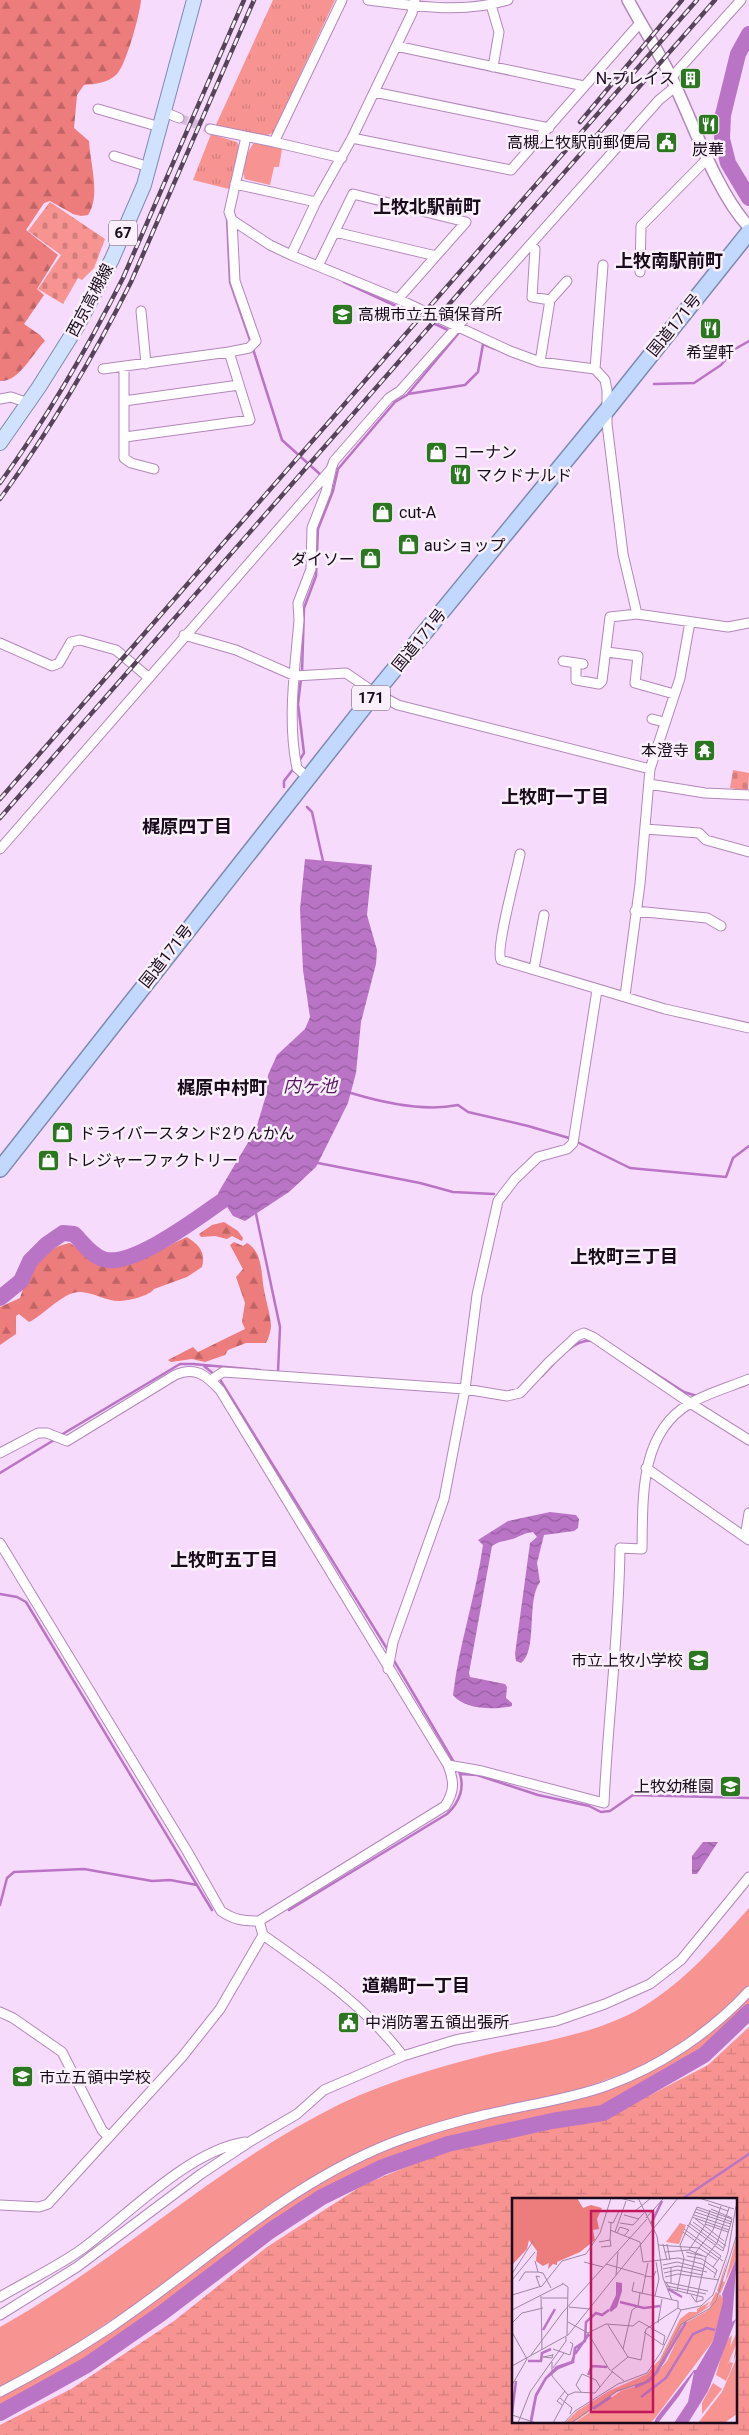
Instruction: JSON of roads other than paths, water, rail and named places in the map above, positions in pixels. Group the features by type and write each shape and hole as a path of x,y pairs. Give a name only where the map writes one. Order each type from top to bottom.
{"highway":[{"name":"国道171号","path":"0,1169 300,769 375,693 607,410 749,232"}],"main road":[{"name":"西京高槻線","path":"0,442 28,403 78,325 112,258 144,185 194,0"}],"street":[{"path":"274,142 342,0"},
{"path":"368,0 414,3 428,8 492,5 508,0"},
{"path":"628,0 673,82 708,158 739,217 749,227"},
{"path":"300,769 292,702 299,620 298,607 311,569 312,528 334,461 389,398 400,391 449,337 659,100 740,0"},
{"path":"291,255 316,202 352,138 396,46 414,3"},
{"path":"492,5 499,32 493,67"},
{"path":"352,138 511,170 640,23"},
{"path":"396,46 584,86"},
{"path":"374,92 549,128"},
{"path":"98,109 160,127"},
{"path":"164,112 179,118"},
{"path":"210,129 342,158"},
{"path":"103,369 229,352 251,346 256,341 235,280 232,220 229,212 246,137"},
{"path":"114,156 149,167"},
{"path":"640,272 641,226 708,158"},
{"path":"235,184 316,202"},
{"path":"318,266 352,194 466,222 398,299"},
{"path":"232,220 270,245 291,255 398,299 457,327 540,362 597,371 605,380 623,554 637,614"},
{"path":"335,232 436,256"},
{"path":"531,244 536,248 532,297 550,300"},
{"path":"597,371 604,265"},
{"path":"540,362 550,300 566,281"},
{"path":"141,311 146,364"},
{"path":"125,437 250,420 229,352"},
{"path":"124,366 124,458 131,464 154,469"},
{"path":"124,401 238,385"},
{"path":"0,399 11,397 28,403"},
{"path":"0,848 184,635 328,478"},
{"path":"563,660 579,663 576,680 599,684 602,681 607,652 610,617 637,614 728,627 749,622"},
{"path":"625,996 645,829 650,769 685,656 690,622"},
{"path":"184,635 236,650 295,676 346,673 375,693 398,705 650,769"},
{"path":"0,643 56,665 71,642 80,640 116,650 148,677"},
{"path":"607,652 638,656 635,683 674,694"},
{"path":"652,719 664,722"},
{"path":"648,784 705,793 749,795"},
{"path":"645,829 699,833 706,840 749,852"},
{"path":"520,854 499,956 501,960 534,968 597,990 625,996 664,1009 749,1028"},
{"path":"635,911 707,918 721,926"},
{"path":"534,968 544,915"},
{"path":"388,1669 393,1642 444,1499 465,1389 477,1295 498,1201 515,1179 538,1157 567,1149 573,1143 597,990"},
{"path":"211,1380 223,1372 465,1389 507,1396 520,1393 576,1336 584,1333 593,1337 690,1403 749,1440"},
{"path":"0,1453 38,1433 47,1433 67,1441 181,1372 195,1370 211,1380 220,1390 448,1765 454,1783 453,1792 445,1806 259,1922 239,1921 221,1910 188,1852 0,1543"},
{"path":"448,1765 482,1771 604,1803 607,1740 619,1610 620,1548 642,1549 646,1468 663,1427 675,1414 690,1403 749,1379"},
{"path":"646,1468 747,1539"},
{"path":"747,1539 749,1513"},
{"path":"0,2315 77,2267 201,2174 250,2141 298,2114 324,2090 403,2056 455,2040 556,2021 605,2004 650,1984 681,1960 749,1877"},
{"path":"259,1922 263,1935 339,1990 383,2030 403,2056"},
{"path":"0,2206 39,2207 48,2204 182,2057 220,2009 263,1935"},
{"path":"0,2392 39,2372 109,2328 260,2216 316,2180 405,2138 483,2115 562,2099 607,2086 652,2066 699,2036 749,1991"},
{"path":"0,2012 13,2018 62,2052 102,2130 109,2136"},
{"path":"0,2297 80,2250 200,2158 229,2144 250,2141"}],"water":[{"name":"内ヶ池","path":"305,859 372,865 367,915 377,950 376,964 361,1022 356,1073 348,1103 316,1167 289,1192 245,1221 233,1216 218,1193 256,1129 267,1092 268,1075 277,1055 305,1029 310,1017 303,970 300,909"},
{"path":"550,1512 576,1515 579,1519 578,1528 574,1531 544,1535 537,1563 540,1582 534,1601 531,1637 526,1657 521,1663 516,1661 515,1654 530,1543 537,1537 533,1532 530,1532 492,1546 469,1673 470,1677 505,1684 507,1687 506,1698 512,1703 512,1706 480,1708 465,1704 453,1695 459,1657 483,1545 478,1540 508,1521"},
{"path":"703,1842 718,1842 697,1874 692,1874 692,1856"}],"waterway":[{"path":"749,34 738,54 723,115 722,139 728,163 749,198"},
{"path":"227,217 230,282 251,343"},
{"path":"344,282 450,331"},
{"path":"302,673 304,608 316,576 318,529 333,491 338,469 395,402 407,395 458,334 455,333"},
{"path":"654,384 694,383 721,365 735,349 749,341"},
{"path":"408,394 465,385 478,372 483,344 495,349"},
{"path":"253,349 282,440 322,476"},
{"path":"299,761 304,753 298,704 301,679"},
{"path":"284,787 284,781 294,768"},
{"path":"307,807 312,812 323,861"},
{"path":"351,1093 377,1100 418,1107 458,1105 468,1112 569,1138 630,1168 726,1177 733,1158 749,1146"},
{"path":"318,1163 420,1183 453,1192 494,1194"},
{"path":"0,1298 21,1281 30,1261 47,1244 63,1233 74,1234 91,1252 99,1257 115,1260 130,1256 164,1240 222,1201"},
{"path":"256,1214 280,1327 278,1372 276,1372"},
{"path":"542,1376 571,1347 578,1343 592,1341"},
{"path":"608,1343 684,1392 697,1396"},
{"path":"61,1435 180,1364 260,1370"},
{"path":"204,1366 215,1375"},
{"path":"219,1378 389,1652"},
{"path":"0,1473 54,1440"},
{"path":"0,1594 17,1597 26,1602 212,1910"},
{"path":"393,1659 455,1764"},
{"path":"289,1910 447,1814 452,1809 460,1793 461,1782 458,1769"},
{"path":"461,1774 477,1775 538,1795 589,1806 601,1812 610,1811 633,1795 749,1798"},
{"path":"0,1905 7,1878 14,1872 84,1869 152,1881 170,1880 197,1885"},
{"path":"0,2413 87,2365 162,2313 270,2231 322,2197 383,2167 448,2144 552,2121 603,2113 704,2055 749,2012"},
{"path":"683,2198 749,2154"}],"tunnel":[{"path":"179,118 210,129"}],"railway":[{"path":"0,483 66,383 123,278 244,0"},
{"path":"0,499 70,393 102,338 131,282 254,0"},
{"path":"580,122 682,0"},
{"path":"0,799 697,0"},
{"path":"0,818 715,0"}],"place":[{"name":"N-プレイス","path":"691,78"},
{"name":"炭華","path":"708,125"},
{"name":"高槻上牧駅前郵便局","path":"667,142"},
{"name":"高槻市立五領保育所","path":"342,314"},
{"name":"希望軒","path":"710,328"},
{"name":"コーナン","path":"437,452"},
{"name":"マクドナルド","path":"460,475"},
{"name":"cut-A","path":"383,512"},
{"name":"auショップ","path":"408,545"},
{"name":"ダイソー","path":"371,559"},
{"name":"本澄寺","path":"705,750"},
{"name":"ドライバースタンド2りんかん","path":"63,1133"},
{"name":"トレジャーファクトリー","path":"48,1160"},
{"name":"市立上牧小学校","path":"699,1660"},
{"name":"上牧幼稚園","path":"730,1786"},
{"name":"中消防署五領出張所","path":"349,2022"},
{"name":"市立五領中学校","path":"23,2077"}],"district":[{"name":"上牧北駅前町","path":"427,206"},
{"name":"上牧南駅前町","path":"669,260"},
{"name":"上牧町一丁目","path":"555,796"},
{"name":"梶原四丁目","path":"187,826"},
{"name":"梶原中村町","path":"222,1087"},
{"name":"上牧町三丁目","path":"624,1256"},
{"name":"上牧町五丁目","path":"224,1559"},
{"name":"道鵜町一丁目","path":"416,1985"}]}
